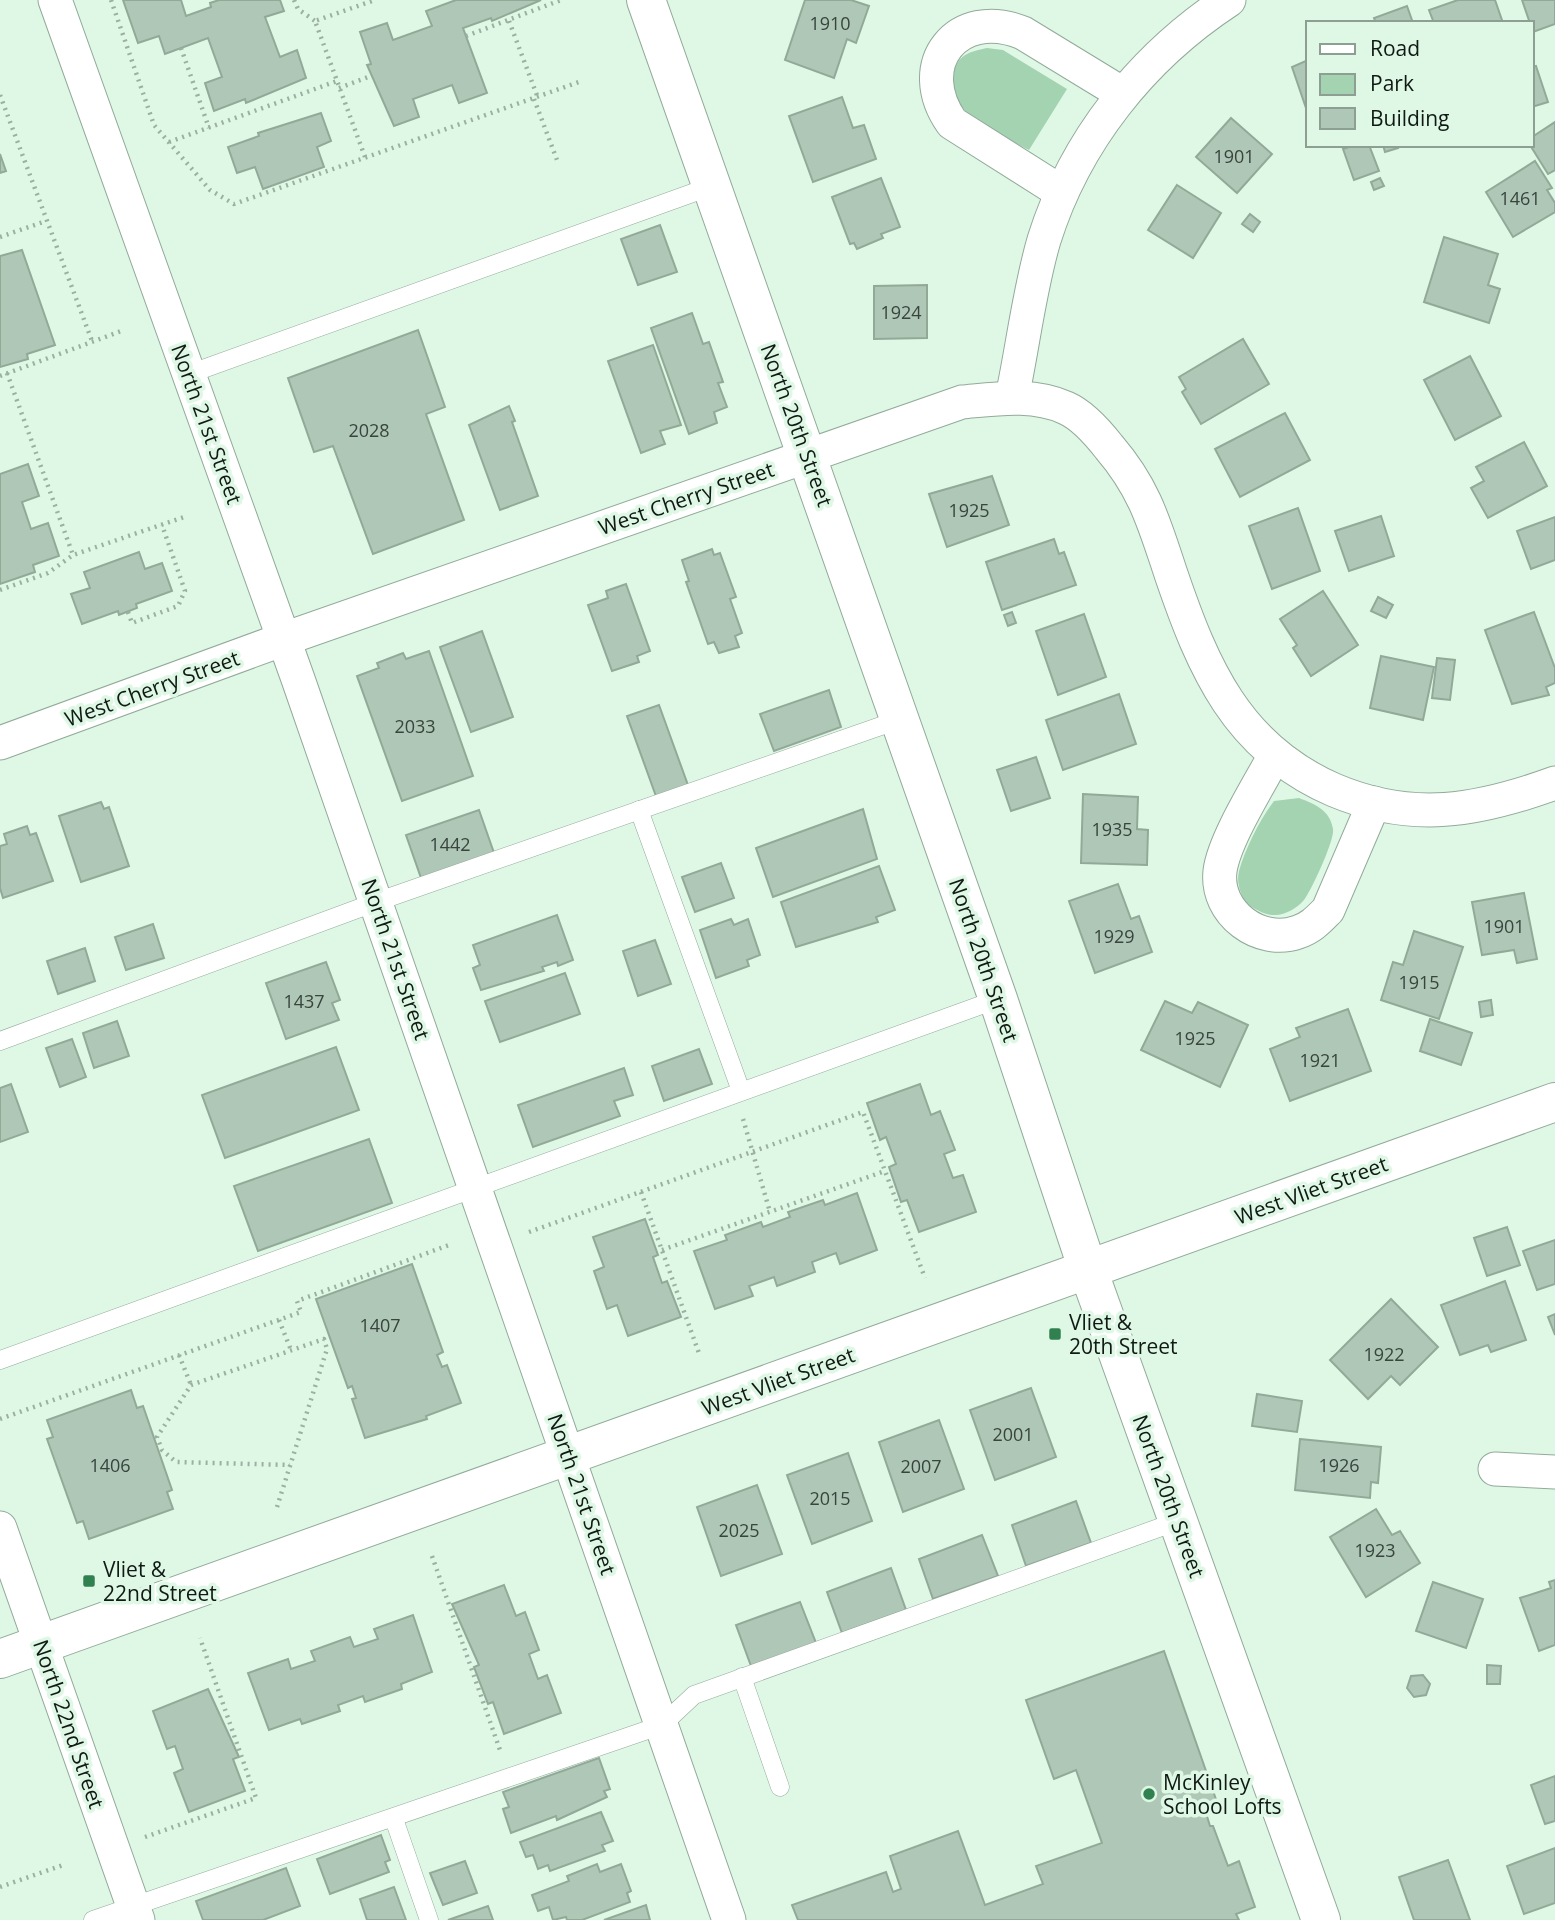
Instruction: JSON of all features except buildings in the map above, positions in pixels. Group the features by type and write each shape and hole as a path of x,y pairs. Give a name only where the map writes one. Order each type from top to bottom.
{"main road":[{"name":"North 20th Street","path":"646,0 901,719 1088,1270 1321,1920"},
{"name":"West Vliet Street","path":"0,1659 1555,1102"}],"street":[{"name":"North 21st Street","path":"55,0 284,639 570,1455 729,1920"},
{"path":"1012,397 1043,243 1061,192 1097,126 1123,94 1186,31 1228,0"},
{"path":"1061,192 952,123 941,107 935,89 936,71 942,54 953,40 968,29 986,24 1004,25 1023,33 1123,94"},
{"name":"West Cherry Street","path":"0,743 284,639 962,402 1012,397 1047,401 1069,409 1098,434 1123,463 1145,496 1202,658 1223,697 1251,733 1275,755 1308,778 1374,803 1434,812 1509,800 1555,783"},
{"path":"1275,755 1225,853 1220,872 1222,891 1230,909 1242,923 1260,933 1279,936 1298,933 1315,924 1328,910 1374,803"},
{"path":"1495,1469 1555,1472"},
{"name":"North 22nd Street","path":"0,1528 135,1913"}],"lane":[{"path":"189,374 712,186"},
{"path":"0,1041 376,902 901,719"},
{"path":"639,810 738,1092"},
{"path":"0,1360 998,999"},
{"path":"93,1920 135,1913 662,1725 694,1695 1178,1521"},
{"path":"742,1677 780,1787"},
{"path":"394,1819 429,1920"}],"path":[{"path":"111,0 154,125 210,190 234,204 579,82"},
{"path":"294,0 298,9 315,21 365,158"},
{"path":"315,21 375,0"},
{"path":"466,36 561,0"},
{"path":"509,21 557,160"},
{"path":"181,48 209,128"},
{"path":"340,88 371,76"},
{"path":"169,142 337,81"},
{"path":"0,94 92,341"},
{"path":"0,236 46,221"},
{"path":"0,376 124,330"},
{"path":"7,373 73,555"},
{"path":"0,590 48,573 73,555 187,516"},
{"path":"128,611 132,623 178,606 185,591 162,525"},
{"path":"738,1092 751,1141 751,1152 770,1212"},
{"path":"528,1232 863,1112 925,1278"},
{"path":"662,1250 885,1171"},
{"path":"641,1192 700,1356"},
{"path":"0,1419 301,1312 297,1301 449,1245"},
{"path":"279,1320 291,1350"},
{"path":"277,1507 327,1349 324,1339 191,1385 157,1437 162,1450 176,1462 289,1465"},
{"path":"179,1355 191,1385"},
{"path":"432,1556 509,1778"},
{"path":"145,1837 256,1798 200,1638"},
{"path":"0,1887 66,1864"}],"green space":[{"path":"987,48 1003,50 1067,89 1029,150 976,120 965,111 957,99 953,86 956,65 967,54"},
{"path":"1299,798 1325,812 1331,822 1333,835 1304,900 1287,912 1279,915 1267,914 1245,903 1239,884 1239,871 1263,816 1274,801"}],"place":[{"name":"Vliet & 20th Street","path":"1055,1334"},
{"name":"Vliet & 22nd Street","path":"89,1581"},
{"name":"McKinley School Lofts","path":"1149,1794"}]}
